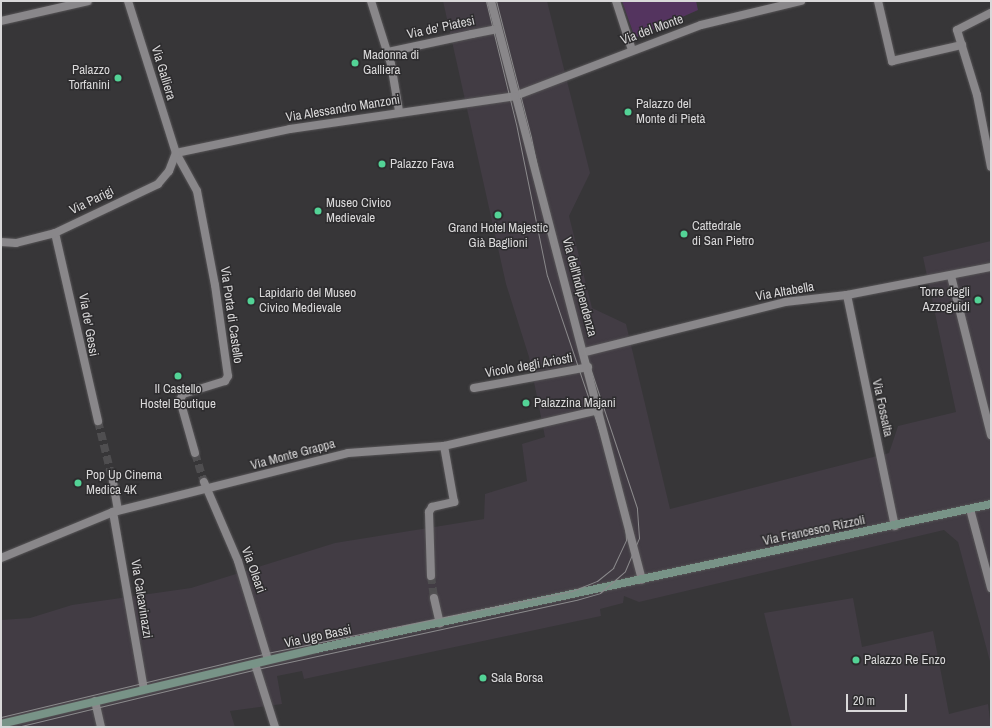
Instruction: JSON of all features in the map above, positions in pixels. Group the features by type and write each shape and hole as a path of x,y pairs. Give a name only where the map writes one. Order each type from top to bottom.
{"street":[{"path":"1,21 88,1"},
{"name":"Via Galliera","path":"128,1 176,153"},
{"path":"371,1 388,52 399,111"},
{"name":"Via dell'Indipendenza","path":"491,1 515,96 585,352 642,580"},
{"path":"616,1 632,50"},
{"name":"Via del Monte","path":"515,96 632,50 701,25 801,1"},
{"path":"878,1 892,61 962,45"},
{"path":"991,13 959,27 962,45 977,95 991,167"},
{"name":"Via de' Piatesi","path":"388,52 498,29"},
{"name":"Via Alessandro Manzoni","path":"176,153 399,111 515,96"},
{"name":"Via Parigi","path":"1,242 16,243 55,233 158,184 169,171 176,153"},
{"name":"Via Porta di Castello","path":"176,153 186,167 199,198 228,376 225,381 183,394 180,400 195,453"},
{"name":"Via de' Gessi","path":"55,233 98,421"},
{"name":"Via Altabella","path":"585,352 785,302 847,295 991,267"},
{"path":"951,276 991,435"},
{"name":"Via Fossalta","path":"847,295 895,526"},
{"name":"Vicolo degli Ariosti","path":"474,388 588,367"},
{"name":"Via Monte Grappa","path":"1,558 116,511 207,491 354,451 444,446 599,410"},
{"path":"431,576 428,512 454,502 444,446"},
{"path":"113,482 116,511"},
{"path":"204,482 207,491"},
{"name":"Via Oleari","path":"207,491 238,560 268,660"},
{"name":"Via Francesco Rizzoli","path":"642,580 991,504"},
{"path":"970,509 991,588"},
{"name":"Via Calcavinazzi","path":"116,511 144,689"},
{"name":"Via Ugo Bassi","path":"1,724 268,660 642,580"},
{"path":"434,598 440,623"},
{"path":"255,664 275,727"},
{"path":"95,701 101,727"}],"shaded area":[{"path":"443,1 547,1 590,173 569,216 592,308 626,324 670,509 889,453 898,426 956,412 923,257 991,241 991,665 958,542 944,530 639,602 624,596 623,603 600,609 601,616 304,679 302,671 277,676 282,704 230,711 235,727 1,727 1,620 30,618 72,605 191,588 335,543 484,519 485,494 527,481 522,444 545,437 529,357 506,284"},
{"path":"622,1 696,1 698,10 635,38"},
{"name":"Palazzo Re Enzo","path":"853,598 862,647 933,631 949,714 988,704 991,727 792,727 764,613"}],"tunnel":[{"path":"98,421 113,482"},
{"path":"195,453 204,482"},
{"path":"431,576 434,598"}],"tram line":[{"path":"1,717 267,653 572,591 597,581 613,568 626,540 624,503 547,276 516,124 486,1"},
{"path":"17,727 257,669 576,600 600,593 625,571 639,538 637,508 559,275 531,137 496,1"}],"place":[{"name":"Madonna di Galliera","path":"355,63"},
{"name":"Palazzo Torfanini","path":"118,78"},
{"name":"Palazzo del Monte di Pietà","path":"628,112"},
{"name":"Palazzo Fava","path":"382,164"},
{"name":"Museo Civico Medievale","path":"318,211"},
{"name":"Grand Hotel Majestic Già Baglioni","path":"498,215"},
{"name":"Cattedrale di San Pietro","path":"684,234"},
{"name":"Torre degli Azzoguidi","path":"978,300"},
{"name":"Lapidario del Museo Civico Medievale","path":"251,301"},
{"name":"Il Castello Hostel Boutique","path":"178,376"},
{"name":"Palazzina Majani","path":"526,403"},
{"name":"Pop Up Cinema Medica 4K","path":"78,483"},
{"name":"Palazzo Re Enzo","path":"856,660"},
{"name":"Sala Borsa","path":"483,678"}]}
